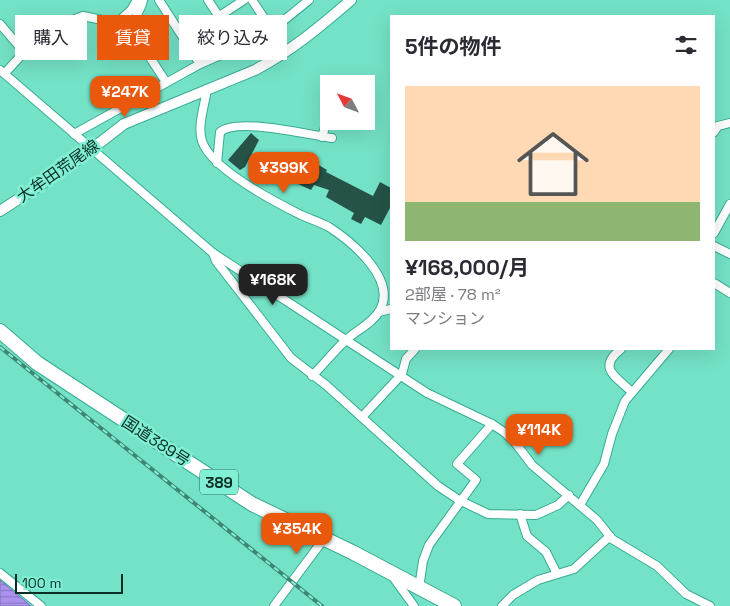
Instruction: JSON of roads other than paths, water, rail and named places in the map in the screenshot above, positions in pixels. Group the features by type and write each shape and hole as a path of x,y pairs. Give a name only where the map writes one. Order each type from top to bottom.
{"highway":[{"name":"国道389号","path":"0,331 37,363 252,504 323,540 352,552 390,574 454,606"}],"main road":[{"name":"大牟田荒尾線","path":"0,211 91,149 124,124 255,70 281,56 312,34 351,0"}],"street":[{"path":"87,17 117,23 137,0"},
{"path":"143,0 142,6 132,20 132,30 166,82"},
{"path":"159,0 200,64"},
{"path":"208,0 218,15"},
{"path":"222,15 244,0"},
{"path":"252,0 262,15"},
{"path":"287,18 309,0"},
{"path":"0,24 15,42"},
{"path":"15,60 2,72 213,253 402,374 427,393 492,424 514,441 532,465 597,520 619,545 657,566 686,594 710,606"},
{"path":"74,134 166,82 210,60"},
{"path":"207,89 200,132 202,142 217,163 268,198 327,226 352,245 388,283 379,312"},
{"path":"715,130 718,126 730,123"},
{"path":"217,163 220,132 224,128 263,127 332,138"},
{"path":"322,137 324,130"},
{"path":"715,231 730,204"},
{"path":"715,246 730,254"},
{"path":"213,253 216,261 290,358 362,416 438,486 459,500 488,514 536,515 569,496"},
{"path":"715,284 730,293"},
{"path":"312,376 347,340 379,312 390,309"},
{"path":"362,416 402,374 406,359 414,350"},
{"path":"620,350 612,356 608,364 609,370 632,392"},
{"path":"580,505 604,464 619,415 632,392 668,350"},
{"path":"418,588 423,561 429,545 450,518 459,500 476,480 458,464 492,424"},
{"path":"520,514 527,536 546,552 557,574"},
{"path":"502,606 513,594 538,580 574,569 610,536"},
{"path":"274,606 323,540"},
{"path":"0,573 41,606"},
{"path":"390,574 414,606"}],"railway":[{"path":"0,347 322,606"}]}
